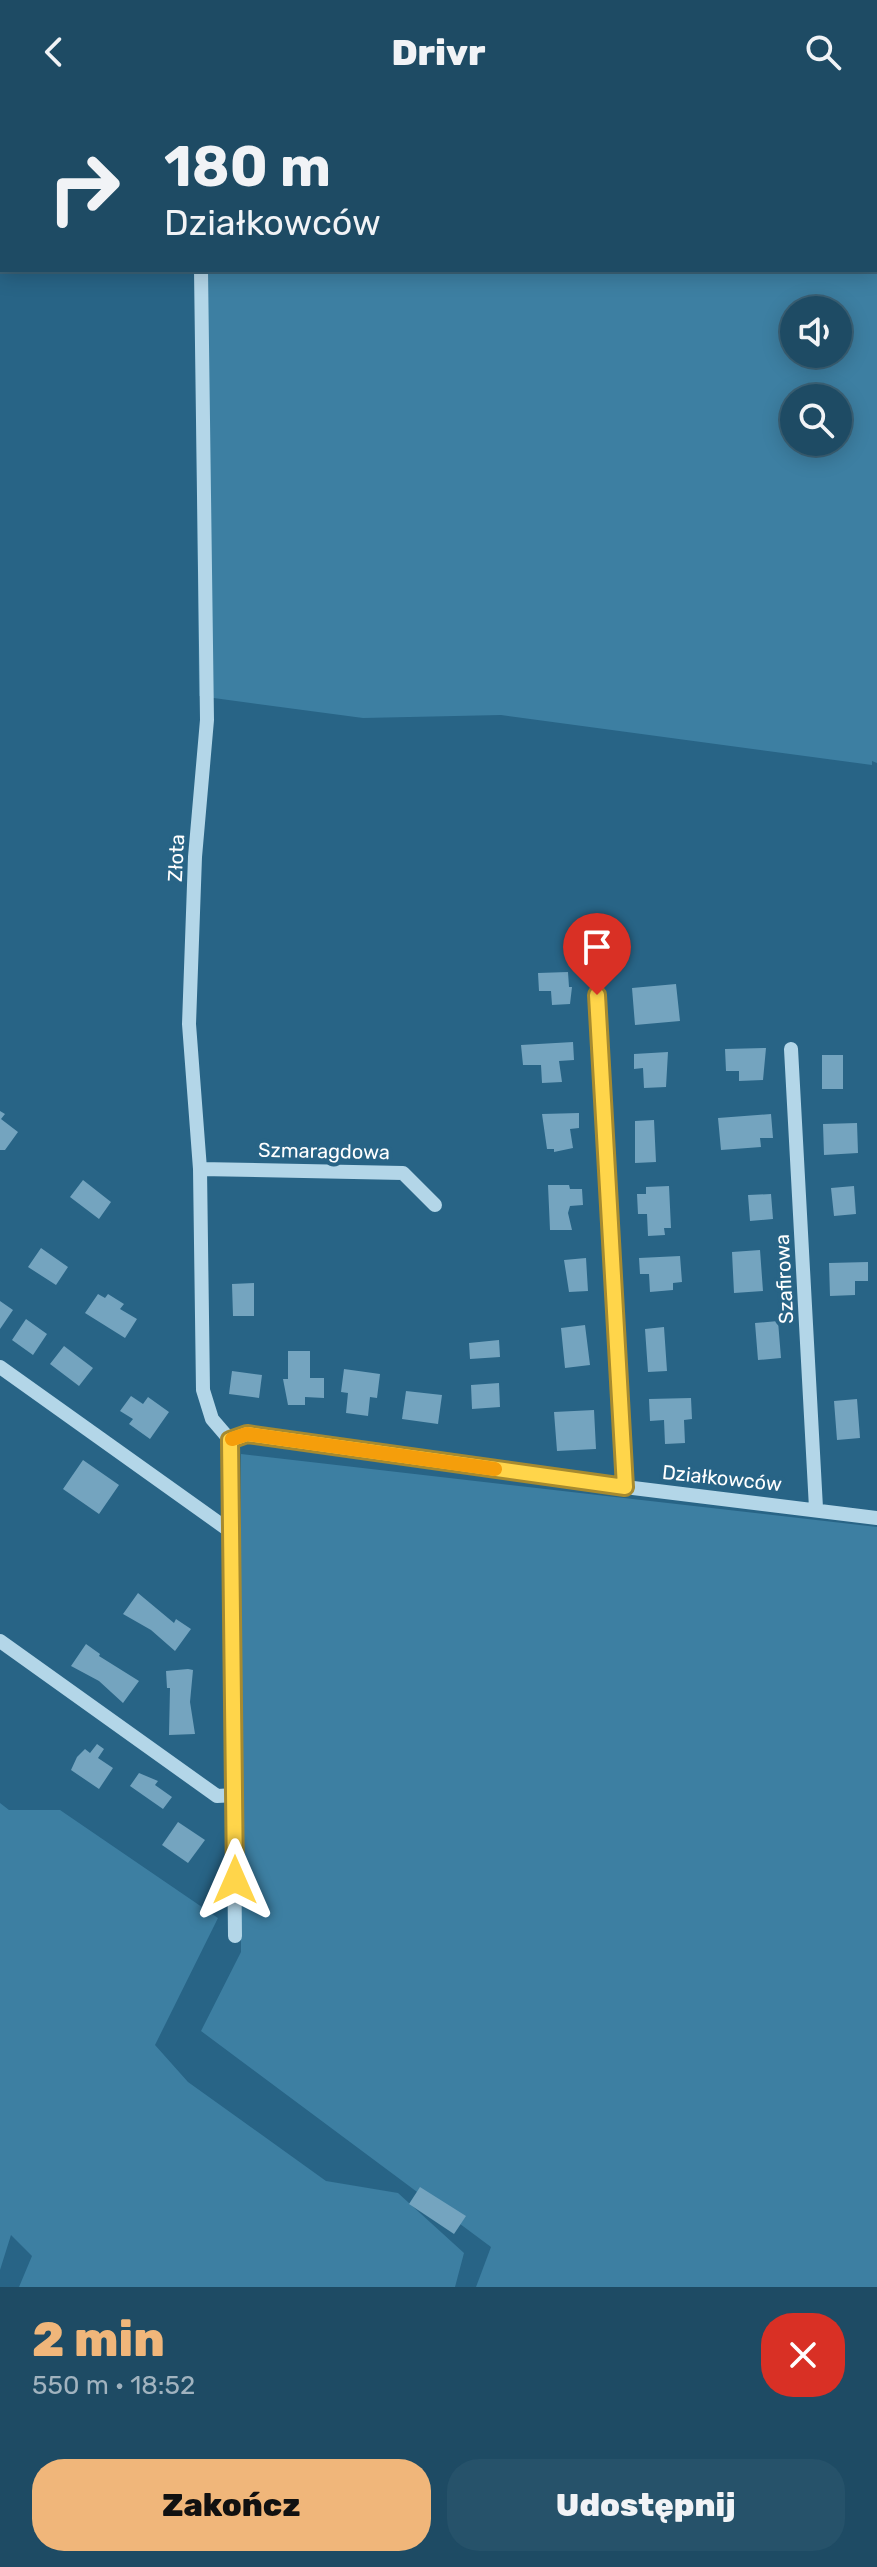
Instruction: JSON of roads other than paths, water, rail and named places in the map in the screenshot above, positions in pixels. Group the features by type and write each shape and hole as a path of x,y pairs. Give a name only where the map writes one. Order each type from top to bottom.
{"street":[{"name":"Złota","path":"201,272 207,720 195,857 189,1024 200,1169 203,1390 212,1419 230,1440"},
{"path":"597,995 625,1487"},
{"name":"Szafirowa","path":"791,1049 816,1508"},
{"name":"Szmaragdowa","path":"200,1169 403,1173 435,1205"},
{"path":"0,1367 230,1531"},
{"name":"Działkowców","path":"230,1440 247,1434 625,1487 816,1508 877,1518"},
{"path":"230,1440 235,1936"},
{"path":"0,1641 217,1796 235,1795"}]}
